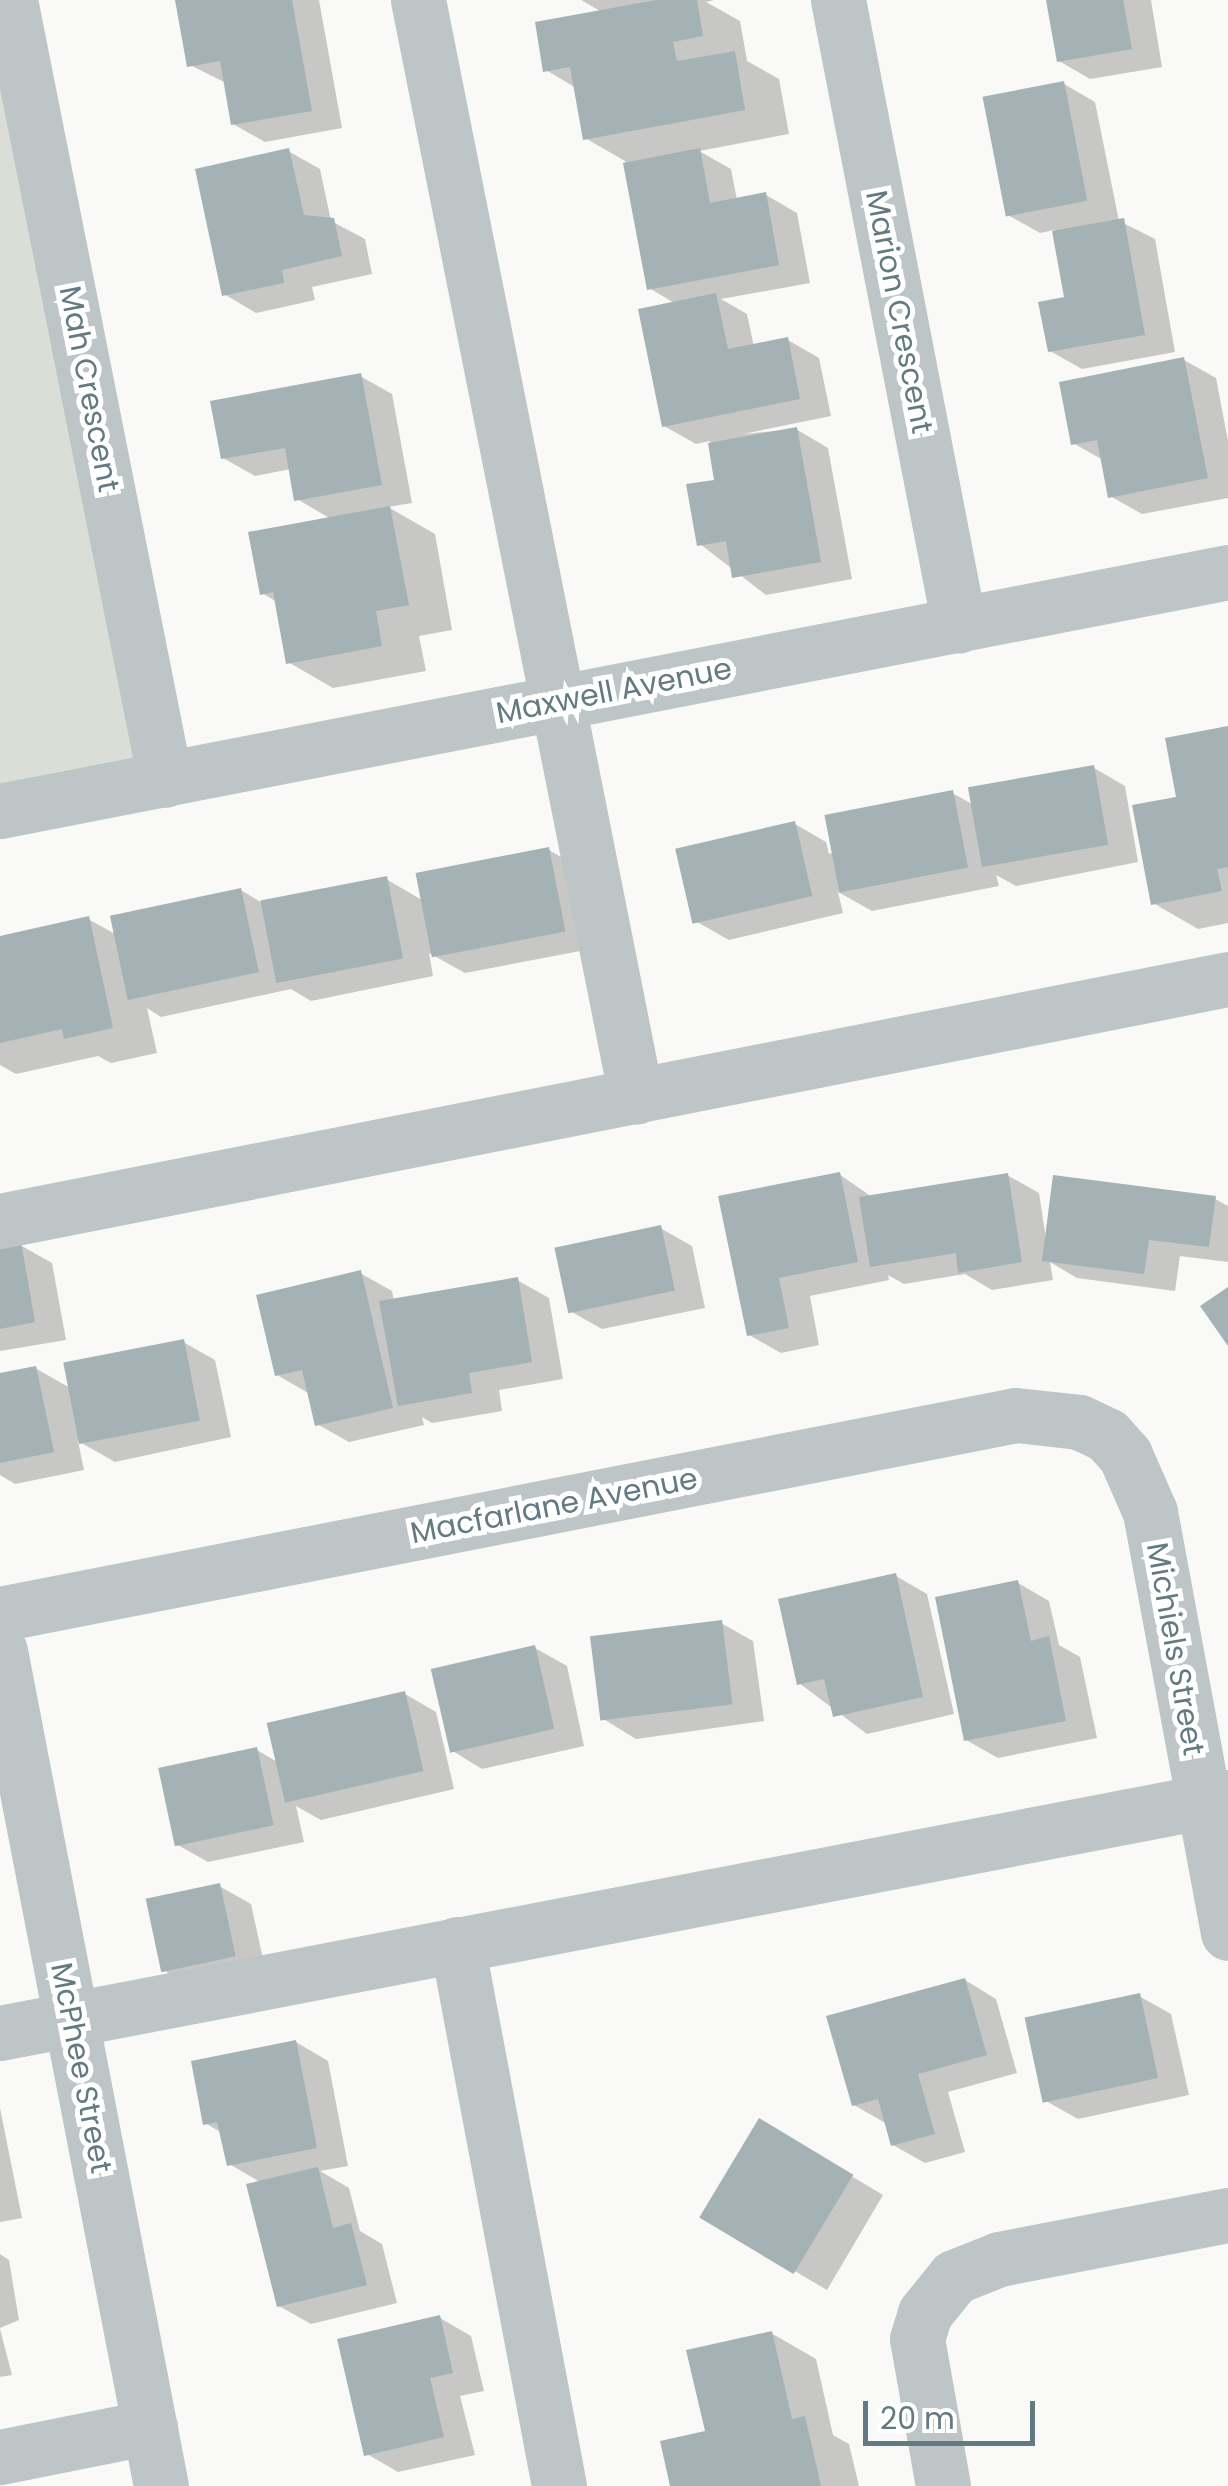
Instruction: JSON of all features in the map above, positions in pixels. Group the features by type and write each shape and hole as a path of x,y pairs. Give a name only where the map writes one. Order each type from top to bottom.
{"street":[{"name":"Mah Crescent","path":"10,0 165,780"},
{"path":"418,0 636,1097"},
{"name":"Marion Crescent","path":"838,0 959,625"},
{"name":"Maxwell Avenue","path":"0,811 1228,572"},
{"path":"0,1221 1228,978"},
{"name":"Macfarlane Avenue","path":"0,1614 1016,1415 1049,1415 1106,1435"},
{"name":"Michiels Street","path":"1106,1435 1139,1478 1150,1512 1216,1800 1228,1933"},
{"name":"McPhee Street","path":"0,1650 162,2486"},
{"path":"0,2033 1216,1800"},
{"path":"457,1944 559,2486"},
{"path":"943,2486 918,2339 925,2314 954,2276 999,2260 1228,2215"},
{"path":"0,2457 150,2428"}],"shaded area":[{"path":"0,0 165,780 0,811"}],"building":[{"path":"175,0 292,0 312,111 231,125 220,61 187,67"},
{"path":"656,0 697,0 703,36 673,42 677,61 735,51 745,110 583,140 570,67 543,72 535,22"},
{"path":"1046,0 1123,0 1132,49 1057,62"},
{"path":"1064,81 1087,201 1006,217 983,97"},
{"path":"289,148 304,215 334,218 342,256 282,270 284,283 222,296 195,169"},
{"path":"700,148 710,203 766,192 779,265 647,290 623,163"},
{"path":"1124,218 1145,335 1048,352 1038,302 1064,297 1052,231"},
{"path":"716,293 728,349 788,337 800,399 662,427 638,309"},
{"path":"1184,357 1208,478 1108,498 1097,440 1071,445 1059,382"},
{"path":"361,373 382,485 294,501 285,448 221,459 210,401"},
{"path":"797,427 821,562 732,578 726,541 697,546 686,484 714,480 708,443"},
{"path":"390,506 409,605 376,611 382,646 286,664 273,592 260,595 248,532"},
{"path":"1228,726 1228,867 1217,869 1222,891 1151,905 1132,805 1176,797 1165,738"},
{"path":"1094,765 1108,845 982,867 968,787"},
{"path":"953,790 968,868 839,893 824,815"},
{"path":"795,821 812,896 692,924 675,849"},
{"path":"549,847 565,931 432,957 415,873"},
{"path":"387,876 403,958 276,983 260,901"},
{"path":"241,888 259,972 128,1000 110,916"},
{"path":"89,916 113,1028 64,1039 62,1029 0,1043 0,936"},
{"path":"840,1172 858,1262 779,1278 789,1328 747,1336 718,1196"},
{"path":"1008,1173 1022,1262 958,1273 956,1253 870,1267 859,1197"},
{"path":"1053,1175 1216,1196 1209,1247 1149,1240 1144,1274 1042,1261"},
{"path":"661,1225 675,1291 568,1313 554,1248"},
{"path":"21,1242 35,1322 0,1329 0,1246"},
{"path":"361,1270 393,1408 315,1426 302,1370 275,1376 256,1295"},
{"path":"518,1277 532,1362 469,1373 472,1393 398,1406 379,1301"},
{"path":"1228,1287 1228,1346 1200,1306"},
{"path":"184,1339 200,1420 79,1444 63,1362"},
{"path":"36,1366 54,1452 0,1463 0,1373"},
{"path":"896,1573 923,1697 833,1717 824,1679 797,1685 778,1599"},
{"path":"1018,1580 1031,1641 1049,1636 1066,1721 964,1741 935,1597"},
{"path":"722,1620 732,1704 600,1721 590,1636"},
{"path":"535,1645 554,1729 450,1753 431,1669"},
{"path":"405,1691 423,1771 285,1803 267,1723"},
{"path":"257,1747 274,1825 175,1846 158,1768"},
{"path":"220,1883 236,1956 161,1972 146,1899"},
{"path":"965,1978 987,2055 918,2074 935,2134 891,2146 878,2099 852,2106 826,2016"},
{"path":"1140,1993 1158,2078 1043,2103 1025,2018"},
{"path":"296,2040 317,2148 227,2166 217,2122 203,2125 191,2061"},
{"path":"759,2118 853,2175 794,2274 699,2217"},
{"path":"318,2167 333,2228 351,2223 367,2285 277,2307 246,2184"},
{"path":"440,2315 453,2373 430,2378 444,2437 364,2456 337,2339"},
{"path":"772,2331 792,2419 805,2416 821,2486 670,2486 660,2441 705,2431 686,2350"}]}
